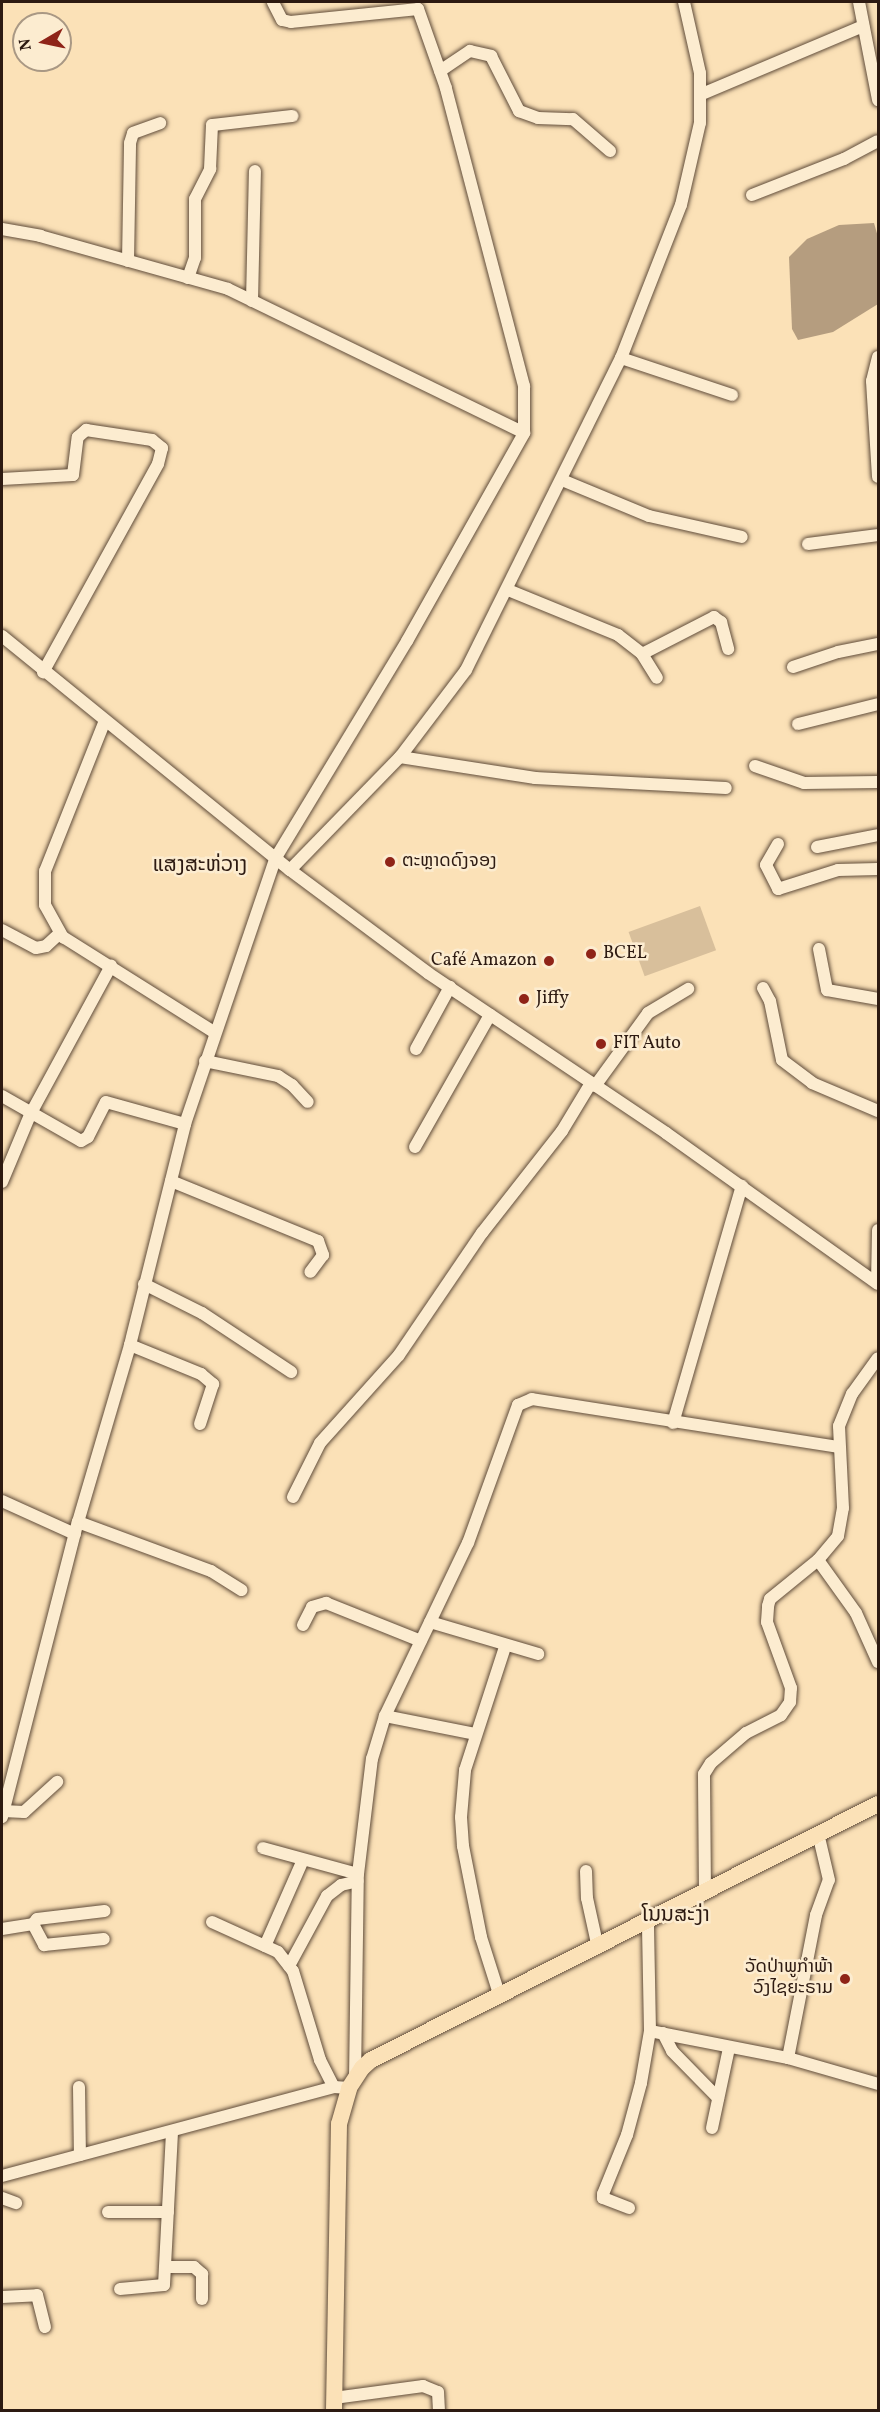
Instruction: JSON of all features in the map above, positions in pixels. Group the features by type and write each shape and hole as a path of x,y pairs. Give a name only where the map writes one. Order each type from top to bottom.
{"main road":[{"path":"334,2404 339,2124 346,2084 371,2060 598,1948 818,1833 879,1804"}],"street":[{"path":"57,1782 24,1812 2,1814 4,1796 77,1528 130,1345 185,1124 214,1032 275,859 407,641 524,433 524,386 440,71 417,5 291,22 282,20 273,2"},
{"path":"290,870 399,757 466,670 508,590 621,358 681,205 700,123 702,94 684,2"},
{"path":"859,2 879,100"},
{"path":"702,94 863,26"},
{"path":"440,71 470,51 491,56 519,111 538,118 573,119 610,151"},
{"path":"188,278 195,258 195,199 210,169 212,125 292,116"},
{"path":"128,261 130,142 133,133 160,123"},
{"path":"752,195 844,159 879,141"},
{"path":"252,301 255,171"},
{"path":"2,229 188,278 252,301 524,433"},
{"path":"879,357 872,381 879,477"},
{"path":"621,358 732,395"},
{"path":"2,479 73,475 78,437 86,430 152,440 162,448 158,464 43,672"},
{"path":"562,480 649,516 742,537"},
{"path":"808,544 879,535"},
{"path":"508,590 618,635 642,654 657,678"},
{"path":"642,654 714,616 721,622 728,649"},
{"path":"2,636 104,723 275,859 450,987 742,1186 878,1284"},
{"path":"793,667 838,652 879,644"},
{"path":"798,724 879,704"},
{"path":"104,723 45,871 45,905 60,933 214,1032"},
{"path":"399,757 535,778 726,788"},
{"path":"755,766 804,783 879,782"},
{"path":"817,847 879,835"},
{"path":"778,844 766,865 778,889 838,870 879,869"},
{"path":"2,930 36,948 46,946 60,933"},
{"path":"819,949 827,990 879,999"},
{"path":"2,1182 30,1115 111,966"},
{"path":"416,1049 450,987"},
{"path":"293,1497 320,1443 399,1355 482,1233 648,1013 688,988"},
{"path":"763,988 770,1000 782,1060 812,1083 879,1111"},
{"path":"415,1147 490,1015"},
{"path":"205,1061 278,1076 292,1085 308,1102"},
{"path":"2,1096 30,1115 81,1141 88,1137 106,1102 185,1124"},
{"path":"171,1181 318,1241 322,1255 310,1272"},
{"path":"673,1423 742,1186"},
{"path":"878,1284 879,1230"},
{"path":"144,1284 202,1313 291,1372"},
{"path":"130,1345 201,1374 213,1383 200,1424"},
{"path":"705,1893 704,1774 728,1748 746,1733 781,1715 790,1702 791,1688 767,1622 768,1606 770,1599 818,1560 838,1536 843,1520 838,1448 839,1426 852,1394 879,1358"},
{"path":"346,2084 358,1878 372,1759 385,1716 468,1543 518,1405 532,1399 838,1448"},
{"path":"2,1501 211,1571 241,1590"},
{"path":"818,1560 856,1612 879,1662"},
{"path":"303,1625 312,1607 326,1603 421,1641"},
{"path":"430,1622 505,1647 538,1653"},
{"path":"500,1997 481,1937 463,1846 465,1770 505,1647"},
{"path":"385,1716 475,1734"},
{"path":"788,2058 816,1915 830,1880 818,1833"},
{"path":"263,1848 358,1878"},
{"path":"265,1946 303,1860"},
{"path":"586,1870 587,1898 598,1948"},
{"path":"290,1966 327,1896 341,1885 358,1878"},
{"path":"2,1929 33,1924 37,1919 105,1911"},
{"path":"212,1922 278,1952 290,1966 320,2060 346,2084"},
{"path":"629,2208 603,2198 603,2194 627,2135 650,2031 648,1922"},
{"path":"33,1924 44,1945 104,1939"},
{"path":"650,2031 788,2058 879,2084"},
{"path":"663,2034 672,2051 718,2098"},
{"path":"712,2128 729,2048"},
{"path":"2,2176 172,2133 346,2084"},
{"path":"79,2088 80,2155"},
{"path":"120,2289 162,2287 167,2267 172,2133"},
{"path":"2,2198 16,2203"},
{"path":"108,2212 168,2212"},
{"path":"167,2267 194,2267 202,2274 202,2299"},
{"path":"2,2297 37,2295 45,2327"},
{"path":"334,2404 423,2386 438,2392 439,2410"}],"shaded area":[{"path":"874,223 878,237 878,304 833,332 798,340 792,329 789,257 807,239 839,225"},
{"path":"700,906 716,950 645,976 629,932"}],"place":[{"name":"ຕະຫຼາດດົງຈອງ","path":"390,862"},
{"name":"BCEL","path":"591,954"},
{"name":"Café Amazon","path":"549,961"},
{"name":"Jiffy","path":"524,999"},
{"name":"FIT Auto","path":"601,1044"},
{"name":"ວັດປ່າພູກຳພ້າ ວົງໄຊຍະຣາມ","path":"845,1979"}],"district":[{"name":"ແສງສະຫ່ວາງ","path":"200,866"},
{"name":"ໂນນສະງ່າ","path":"676,1916"}]}
